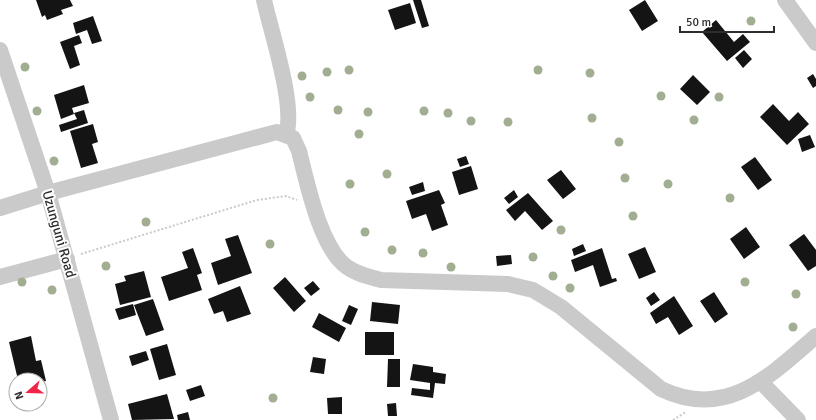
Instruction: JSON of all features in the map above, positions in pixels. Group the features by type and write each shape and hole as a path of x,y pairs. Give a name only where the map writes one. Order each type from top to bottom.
{"street":[{"path":"264,0 284,82 289,119 286,135"},
{"path":"785,0 816,43"},
{"name":"Uzunguni Road","path":"0,50 48,193 111,420"},
{"path":"0,208 48,193 277,132 293,138 299,151 325,239 334,253 346,266 363,275 381,280 508,284 534,290 561,307 660,389 675,397 702,403 733,396 762,383 816,336"},
{"path":"0,277 67,259"},
{"path":"762,383 798,420"}],"path":[{"path":"67,259 257,200 286,196 314,205"}],"building":[{"path":"36,0 70,0 73,6 61,10 63,14 47,20 45,15 42,17"},
{"path":"413,0 421,0 429,26 422,28"},
{"path":"645,0 658,21 642,31 629,10"},
{"path":"410,3 416,23 395,30 388,10"},
{"path":"93,16 102,41 92,44 87,30 76,34 73,23"},
{"path":"716,20 734,42 743,34 750,42 727,61 702,32"},
{"path":"79,35 82,43 74,46 80,65 70,69 60,42"},
{"path":"744,50 752,59 743,68 735,58"},
{"path":"813,74 816,79 816,86 813,88 807,78"},
{"path":"693,75 710,92 697,105 680,89"},
{"path":"84,85 89,103 72,108 74,114 61,119 54,95"},
{"path":"773,104 789,121 798,112 809,124 787,145 760,117"},
{"path":"84,110 88,123 61,132 59,125 77,119 74,113"},
{"path":"93,124 98,142 92,144 98,163 81,168 70,131"},
{"path":"810,135 815,147 802,152 798,139"},
{"path":"466,156 469,164 460,167 457,159"},
{"path":"755,157 772,180 758,190 741,167"},
{"path":"471,166 478,189 459,195 452,172"},
{"path":"561,170 576,189 563,199 547,180"},
{"path":"423,182 425,191 412,195 409,187"},
{"path":"439,190 445,203 441,205 448,225 432,231 426,214 412,219 406,201"},
{"path":"514,190 518,197 509,204 504,198"},
{"path":"528,193 553,221 542,230 525,211 515,221 506,210"},
{"path":"746,227 760,247 744,259 730,239"},
{"path":"804,234 816,250 816,266 808,271 789,245"},
{"path":"238,235 252,273 218,285 211,263 231,256 225,239"},
{"path":"583,244 586,251 574,256 572,249"},
{"path":"645,247 656,272 639,279 628,254"},
{"path":"193,248 202,273 197,275 202,290 169,301 161,277 188,268 182,252"},
{"path":"602,248 612,279 616,278 617,281 600,287 593,265 575,272 571,260"},
{"path":"511,255 512,264 497,266 496,256"},
{"path":"144,271 151,297 120,305 115,284 126,281 124,276"},
{"path":"285,277 306,301 294,312 273,288"},
{"path":"313,281 320,289 311,296 304,288"},
{"path":"240,286 251,314 227,322 223,311 214,314 208,299"},
{"path":"654,292 660,300 651,306 646,298"},
{"path":"714,292 728,314 715,323 700,301"},
{"path":"674,296 693,326 679,335 668,317 656,324 650,313"},
{"path":"153,299 164,330 146,336 134,305"},
{"path":"372,302 400,305 398,324 370,321"},
{"path":"133,304 136,315 119,320 115,309"},
{"path":"349,305 358,309 351,325 342,321"},
{"path":"319,313 346,328 339,342 312,327"},
{"path":"365,332 394,332 394,355 365,355"},
{"path":"31,336 36,361 41,360 44,372 16,372 9,342"},
{"path":"167,344 176,375 159,380 150,349"},
{"path":"146,351 149,360 132,366 129,356"},
{"path":"313,357 326,359 324,374 310,372"},
{"path":"388,359 400,359 400,387 387,387"},
{"path":"413,364 433,367 433,372 446,374 445,384 435,383 433,398 411,395 412,388 430,390 430,383 410,380"},
{"path":"201,385 205,396 190,401 186,390"},
{"path":"167,394 174,419 132,420 128,404"},
{"path":"342,397 342,414 328,414 327,398"},
{"path":"396,403 397,416 388,416 387,404"},
{"path":"188,412 190,420 178,420 177,415"}]}
